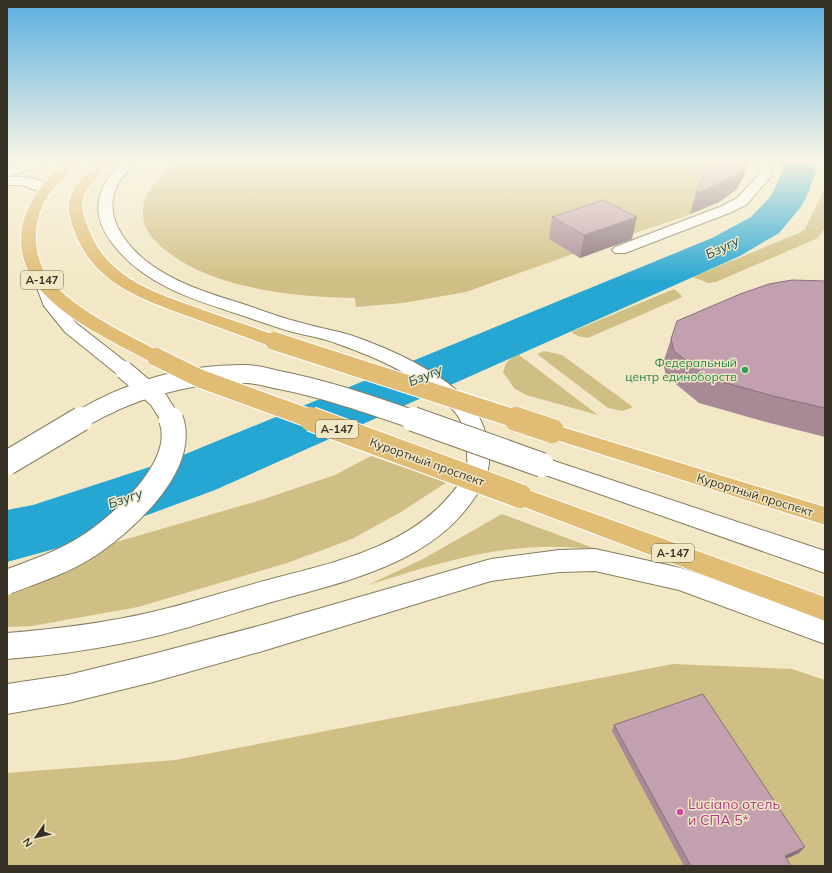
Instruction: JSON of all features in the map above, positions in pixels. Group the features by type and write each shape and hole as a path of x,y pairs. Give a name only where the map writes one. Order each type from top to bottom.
{"main road":[{"name":"Курортный проспект","path":"38,201 28,228 27,250 43,283 78,312 121,339 201,379 825,609"},
{"name":"Курортный проспект","path":"77,201 76,210 85,241 96,257 110,272 126,284 151,297 274,341 552,431 825,516"},
{"path":"7,646 48,643 150,625 320,578 366,562 406,544 437,524 458,504 478,470 478,448 476,436 464,408 437,385 396,361 346,340 300,329 213,301 174,285 136,262 123,248 106,219 106,201"},
{"path":"620,250 709,218 743,201"},
{"name":"А-147","path":"7,582 50,567 86,547 112,529 154,485 168,462 174,441 173,423 166,408 144,384 71,328 53,306 43,283"},
{"path":"7,463 95,411 150,387 184,379 247,374 299,384 366,403 825,562"},
{"name":"А-147","path":"7,699 68,689 266,638 491,570 559,561 595,560 681,579 825,631"}],"shaded area":[{"path":"145,201 720,201 702,210 626,236 632,239 580,258 573,254 466,292 403,303 356,307 355,298 307,296 255,288 230,282 184,263 164,249 153,238 143,219"},
{"path":"819,201 825,201 825,228 818,238 716,282 708,283 693,277 799,233 805,229"},
{"path":"674,289 682,297 588,338 578,336 571,332"},
{"path":"544,351 562,355 633,407 623,411 608,408 537,354"},
{"path":"519,355 598,415 526,395 514,388 503,372 508,361"},
{"path":"371,456 447,482 401,512 352,539 287,563 138,607 32,626 7,627 7,596 53,578 113,543 261,500 335,475"},
{"path":"502,514 599,550 568,547 510,549 426,567 368,585 423,559"},
{"path":"673,664 792,669 825,680 825,866 7,866 7,773 175,760"}],"building":[{"path":"604,201 637,217 584,235 552,217"},
{"name":"Федеральный центр единоборств","path":"792,280 825,281 825,408 777,397 708,378 674,351 671,339 677,321 740,294 769,284"},
{"path":"703,694 805,847 785,856 791,866 691,866 614,725"}],"waterway":[{"name":"Бзугу","path":"7,536 34,530 193,475 726,247 765,225 786,201"}],"place":[{"name":"Федеральный центр единоборств","path":"745,370"},
{"name":"Luciano отель и СПА 5*","path":"680,812"}]}
